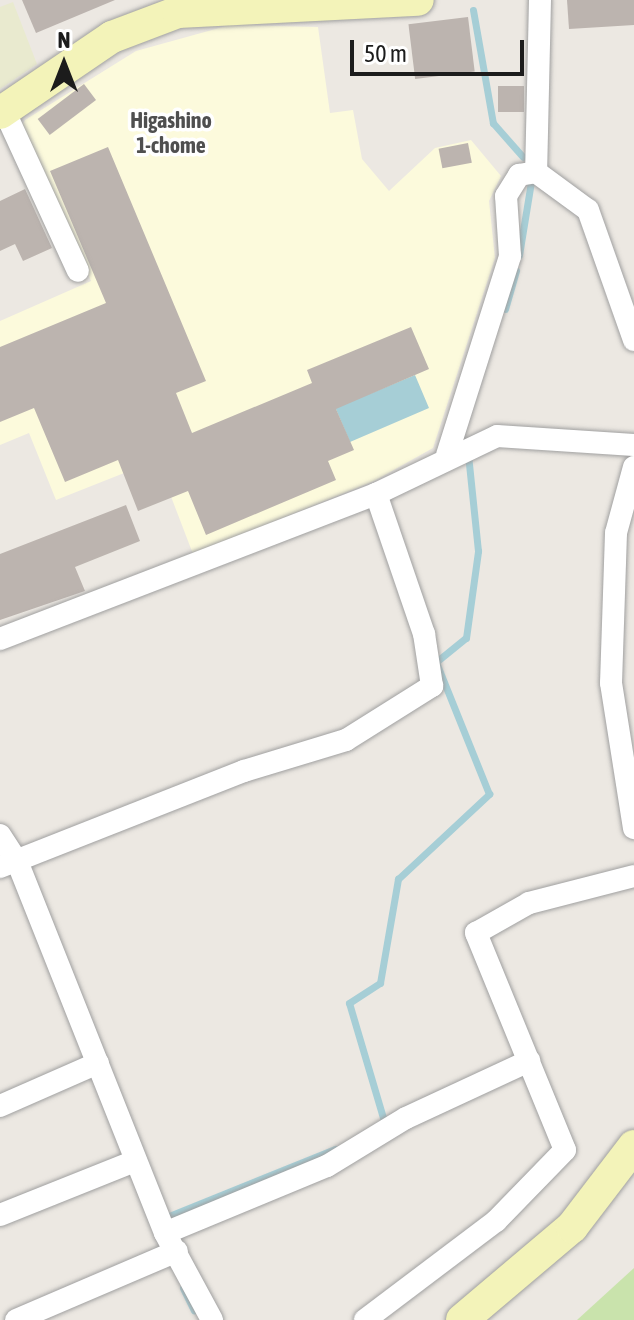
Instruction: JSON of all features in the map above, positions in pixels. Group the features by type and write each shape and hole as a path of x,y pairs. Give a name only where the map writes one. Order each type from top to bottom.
{"street":[{"path":"78,271 2,111 112,37 167,9 418,0"},
{"path":"536,172 540,0"},
{"path":"447,455 510,256 506,196 519,175 536,172 588,210 634,340"},
{"path":"0,639 376,494 447,455 497,436 634,445"},
{"path":"634,467 628,497 611,683 634,828"},
{"path":"8,864 244,771 346,740 432,686 424,634 376,494"},
{"path":"0,835 8,864 98,1063 135,1161 171,1242 212,1320"},
{"path":"365,1320 496,1221 565,1150 476,933 529,903 634,876"},
{"path":"16,1320 327,1166 406,1118 529,1061"},
{"path":"0,1106 98,1063"},
{"path":"462,1320 572,1227 634,1146"},
{"path":"0,1215 135,1161"}],"shaded area":[{"path":"230,25 318,27 330,113 353,110 362,159 389,191 435,148 471,140 501,176 489,201 495,258 433,448 374,481 193,554 157,460 56,500 29,433 0,445 0,321 91,281 21,127 25,120 136,51"}],"green space":[{"path":"13,2 37,64 0,89 0,7"},
{"path":"634,1268 634,1320 577,1320"}],"water":[{"path":"415,375 429,408 350,442 329,393 367,395"}],"building":[{"path":"22,0 115,0 36,33"},
{"path":"567,0 634,0 634,25 569,29"},
{"path":"468,17 475,72 415,79 408,24"},
{"path":"84,84 96,100 50,135 38,119"},
{"path":"498,86 524,86 524,112 498,112"},
{"path":"468,143 472,163 442,168 439,149"},
{"path":"108,147 206,381 176,393 192,433 312,383 307,370 411,327 429,369 336,409 354,450 328,461 336,480 206,535 188,491 138,511 118,460 65,482 34,408 0,422 0,347 106,303 50,171"},
{"path":"25,189 52,248 23,261 15,244 0,251 0,201"},
{"path":"126,505 140,541 75,567 85,591 0,620 0,554"}],"waterway":[{"path":"473,10 493,123 523,157"},
{"path":"519,255 531,182"},
{"path":"505,309 516,271"},
{"path":"384,1121 349,1003 380,983 398,879 489,794 436,662 466,638 478,551 468,455"},
{"path":"169,1216 335,1149"},
{"path":"183,1288 194,1311"}],"district":[{"name":"Higashino 1-chome","path":"171,132"}]}
